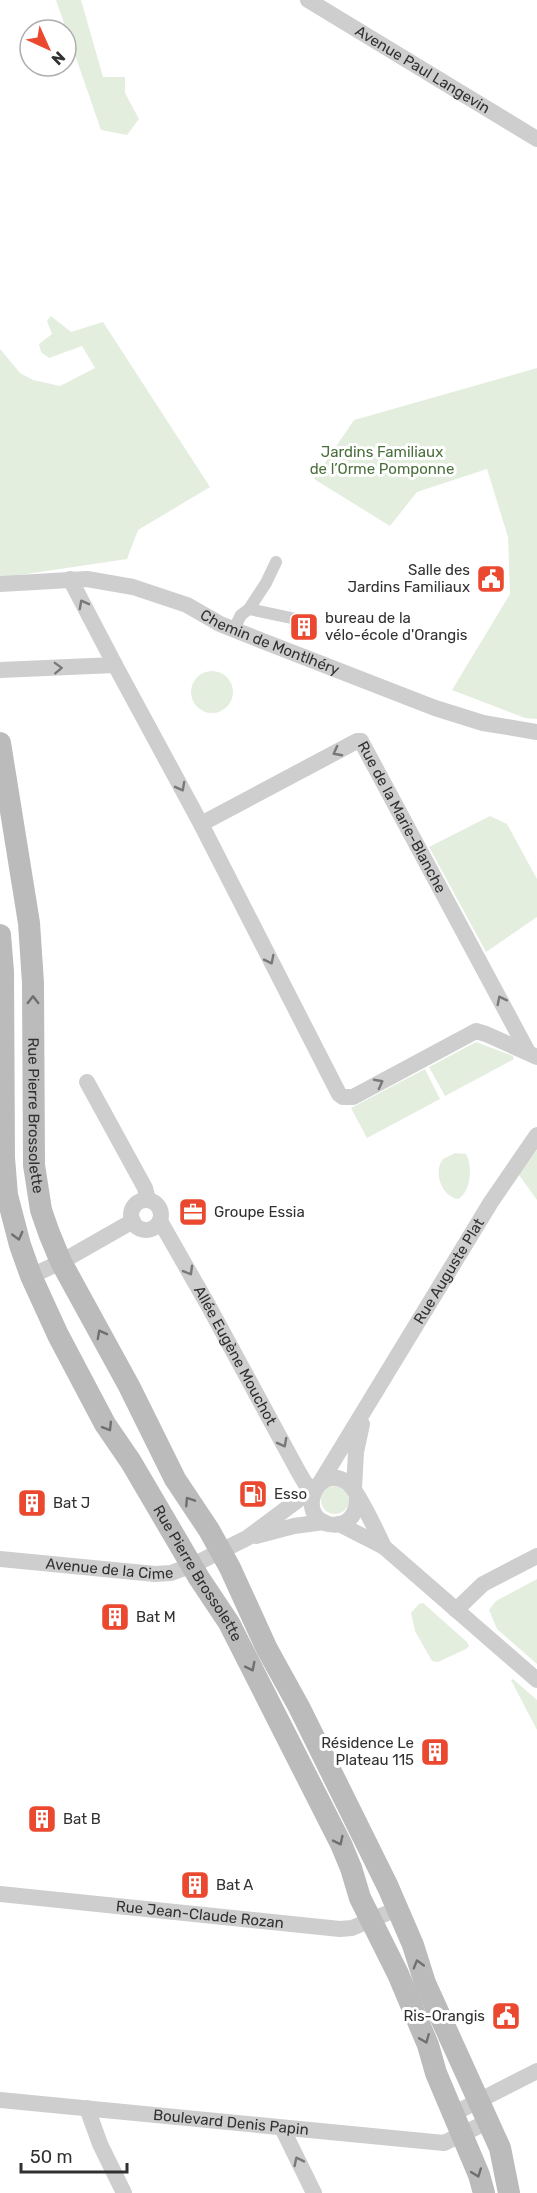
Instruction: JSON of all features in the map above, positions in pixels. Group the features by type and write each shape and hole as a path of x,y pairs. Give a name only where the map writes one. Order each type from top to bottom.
{"main road":[{"name":"Rue Pierre Brossolette","path":"0,743 31,941 33,1143 36,1184 49,1233 61,1262 129,1386 175,1479 221,1550 267,1649 299,1707 397,1909"},
{"name":"Rue Pierre Brossolette","path":"0,935 3,972 4,1158 8,1195 20,1245 31,1276 58,1335 105,1424 131,1462 229,1623 341,1844 360,1898 402,1983 428,2045 436,2073 484,2193"},
{"path":"397,1909 413,1945 424,1983 500,2148 509,2193"}],"street":[{"name":"Avenue Paul Langevin","path":"308,0 537,139"},
{"path":"234,629 241,615 249,609 266,583 276,562"},
{"name":"Chemin de Montlhéry","path":"0,584 70,579 110,582 160,595 187,605 234,629 442,711 483,723 537,732"},
{"name":"Rue de la Marie-Blanche","path":"70,579 201,824 336,1090 343,1097 353,1097 476,1032 486,1034 532,1055"},
{"path":"249,609 296,619"},
{"path":"0,670 115,665"},
{"name":"Rue de la Marie-Blanche","path":"201,824 357,741 361,741 532,1055"},
{"name":"Allée Eugène Mouchot","path":"87,1082 145,1188 148,1200 159,1207 160,1221 214,1315 298,1471 305,1483 315,1489"},
{"name":"Rue Auguste Plat","path":"315,1489 365,1411 490,1202 537,1135"},
{"path":"148,1200 136,1204 132,1212 133,1221 140,1228 149,1229 160,1221"},
{"path":"31,1276 61,1262 133,1221"},
{"name":"Rue Auguste Plat","path":"356,1493 356,1452 365,1411"},
{"path":"247,1538 330,1479 341,1479 356,1493 384,1547"},
{"path":"315,1489 311,1500 314,1513 384,1547 537,1680"},
{"path":"247,1538 294,1526 346,1522 355,1512 356,1493"},
{"name":"Avenue de la Cime","path":"0,1559 163,1575 193,1565 247,1538"},
{"path":"456,1610 483,1584 537,1556"},
{"name":"Rue Jean-Claude Rozan","path":"0,1893 340,1929 352,1928 397,1909"},
{"path":"453,2114 483,2111 537,2071"},
{"name":"Boulevard Denis Papin","path":"0,2100 444,2143 462,2135 483,2111"},
{"path":"87,2108 100,2144 124,2193"},
{"path":"282,2128 314,2193"}],"green space":[{"path":"56,0 81,0 103,77 125,77 125,93 139,119 127,135 101,130 78,64 78,18 62,18"},
{"path":"51,316 71,332 103,322 210,487 138,530 127,559 0,578 0,349 20,373 33,380 60,386 95,368 82,346 49,358 41,352 39,344 52,334 47,321"},
{"name":"Jardins Familiaux de l’Orme Pomponne","path":"537,368 537,719 525,718 452,690 510,594 508,537 487,469 417,492 390,526 314,479 354,420"},
{"path":"212,671 227,677 233,692 227,707 212,713 197,707 191,692 197,677"},
{"path":"490,816 507,824 537,879 537,917 486,952 429,847"},
{"path":"476,1042 513,1056 514,1059 445,1096 429,1067"},
{"path":"425,1069 440,1099 367,1138 351,1108"},
{"path":"537,1150 537,1200 519,1175"},
{"path":"455,1153 466,1154 470,1165 470,1178 466,1191 458,1199 447,1193 439,1177 440,1164 443,1159"},
{"path":"335,1486 345,1490 349,1500 345,1510 335,1514 325,1510 321,1500 325,1490"},
{"path":"537,1579 537,1664 497,1629 489,1610 496,1601"},
{"path":"423,1603 467,1642 469,1646 466,1649 438,1662 432,1661 415,1631 411,1613"},
{"path":"513,1679 537,1700 537,1730 511,1680"}],"place":[{"name":"Salle des Jardins Familiaux","path":"491,579"},
{"name":"bureau de la vélo-école d'Orangis","path":"304,627"},
{"name":"Groupe Essia","path":"193,1212"},
{"name":"Esso","path":"253,1494"},
{"name":"Bat J","path":"32,1503"},
{"name":"Bat M","path":"115,1617"},
{"name":"Résidence Le Plateau 115","path":"435,1752"},
{"name":"Bat B","path":"42,1819"},
{"name":"Bat A","path":"195,1885"},
{"name":"Ris-Orangis","path":"506,2016"}]}
